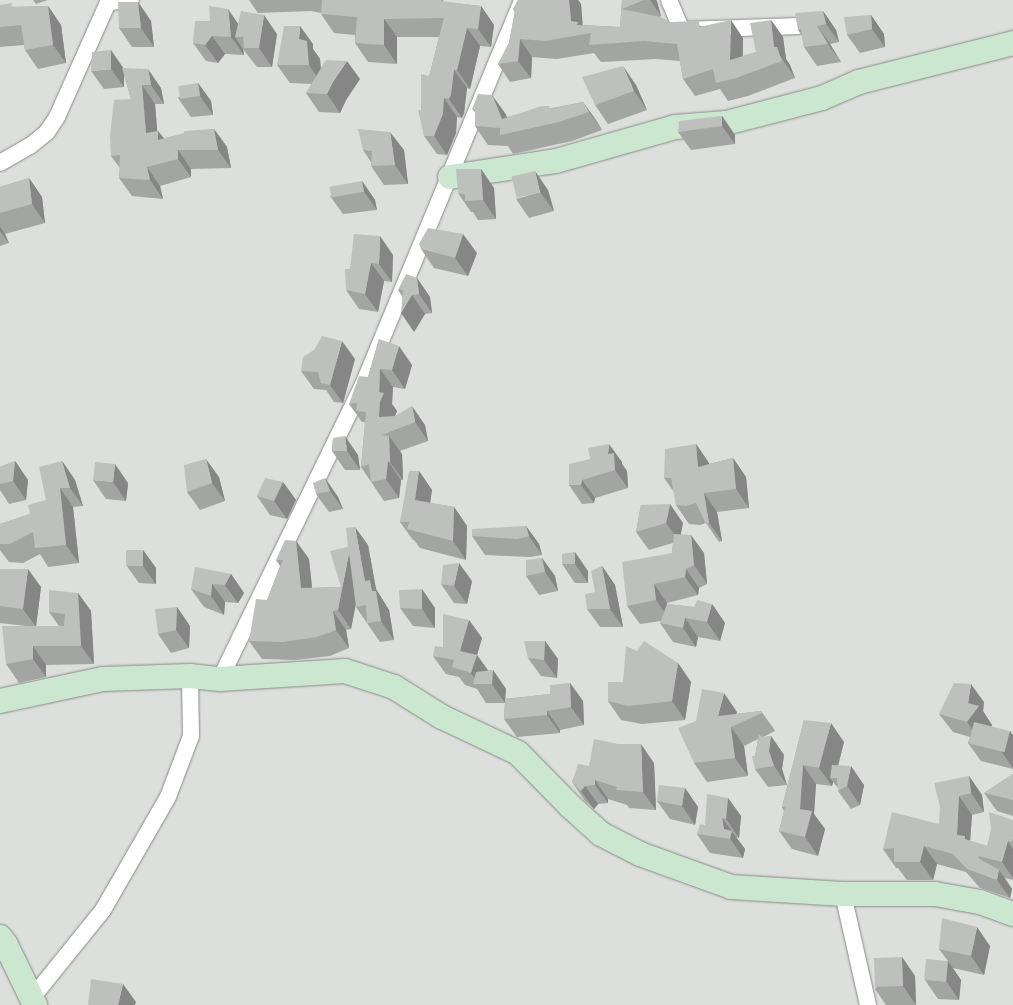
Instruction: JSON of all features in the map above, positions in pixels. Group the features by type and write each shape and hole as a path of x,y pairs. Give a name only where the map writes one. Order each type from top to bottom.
{"street":[{"path":"0,163 30,146 47,132 57,117 109,1 131,0"},
{"path":"220,679 362,387 522,0"},
{"path":"669,0 682,30 799,26"},
{"path":"450,177 556,161 675,127 726,123 822,98 859,82 1013,43"},
{"path":"822,98 860,95 950,76 1013,59"},
{"path":"0,701 104,679 190,676 220,679 345,671 394,687 442,717 518,753 570,806 601,834 640,854 731,887 843,894 935,894 980,902 1013,914"},
{"path":"0,937 6,945 34,1002 103,910 168,797 191,736 190,676"},
{"path":"843,894 868,1005"}],"building":[{"path":"322,0 441,0 481,6 478,29 467,28 457,70 454,70 451,95 449,99 444,98 443,114 434,136 424,136 418,110 421,110 421,74 429,76 444,18 384,19 384,45 355,43 357,17 321,14"},
{"path":"518,0 569,0 571,21 578,22 577,25 620,27 622,0 644,0 622,9 661,17 669,22 699,21 699,27 731,20 730,60 756,52 750,23 771,20 774,47 777,47 782,61 736,78 716,83 713,69 683,79 677,44 644,41 589,45 591,33 545,41 520,39 518,61 498,64 509,43 515,10 513,9"},
{"path":"118,2 138,2 141,28 119,28"},
{"path":"12,3 11,7 48,6 53,45 25,50 21,25 0,27 0,5"},
{"path":"209,6 228,9 231,37 212,36 205,45 193,43 195,21 210,21"},
{"path":"241,11 264,15 259,48 244,48 243,37 235,37"},
{"path":"823,11 826,24 817,26 828,44 804,47 801,29 798,30 795,13"},
{"path":"871,15 872,29 847,35 844,17"},
{"path":"284,26 300,26 299,39 307,41 309,65 277,65"},
{"path":"111,50 111,69 91,71 92,52"},
{"path":"326,60 347,61 327,94 306,93"},
{"path":"623,66 634,91 595,105 582,77"},
{"path":"122,68 148,69 151,85 142,85 146,133 158,131 158,140 184,133 184,131 214,129 218,150 178,150 178,159 147,167 150,180 119,178 120,155 111,156 110,136 114,100 131,99"},
{"path":"198,83 200,96 180,99 178,86"},
{"path":"478,94 492,95 502,119 542,106 549,106 550,109 583,102 589,112 559,122 500,135 500,128 475,126 475,109 472,109"},
{"path":"722,116 722,126 678,132 679,121"},
{"path":"358,129 390,132 395,165 371,166 372,151 363,150"},
{"path":"456,169 481,169 483,200 465,201 465,195 458,193"},
{"path":"535,171 540,192 517,198 512,176"},
{"path":"29,178 32,204 0,213 0,187"},
{"path":"362,181 364,192 331,198 330,187"},
{"path":"428,228 463,234 455,258 421,249 419,244"},
{"path":"354,234 380,236 379,264 371,263 365,294 346,290 345,269 350,269"},
{"path":"406,274 417,278 419,294 412,295 401,313 403,290 398,290"},
{"path":"322,336 342,341 330,385 321,383 318,372 301,371 303,357 314,350"},
{"path":"379,339 399,346 392,370 380,369 379,392 384,393 380,402 379,417 395,416 412,406 415,422 382,435 389,436 390,462 388,461 386,479 371,482 369,464 361,467 366,412 356,411 357,403 349,404 359,376 368,377"},
{"path":"345,436 347,451 332,451 333,438"},
{"path":"609,444 608,454 614,453 615,470 582,480 581,485 569,485 569,464 590,459 588,448"},
{"path":"696,444 698,467 733,458 736,489 704,493 709,523 706,524 696,503 686,506 676,505 671,478 664,478 665,449"},
{"path":"206,459 212,483 187,492 184,465"},
{"path":"15,461 13,481 0,484 0,467"},
{"path":"62,461 70,488 60,488 66,545 35,548 33,532 10,544 0,544 0,524 30,514 28,505 46,500 39,467"},
{"path":"95,462 115,464 113,482 93,480"},
{"path":"409,471 419,471 415,500 454,507 453,541 407,529 409,522 400,522"},
{"path":"265,478 283,482 274,501 257,496"},
{"path":"325,478 330,491 316,494 313,483"},
{"path":"670,504 666,523 636,532 641,505"},
{"path":"526,526 529,536 517,539 472,536 472,529"},
{"path":"355,527 365,581 370,580 372,591 376,591 381,621 367,623 366,605 356,607 349,553 338,610 333,611 336,630 317,637 283,642 249,641 256,599 267,600 283,560 276,560 285,540 296,541 301,588 341,587 330,551 348,547 346,528"},
{"path":"674,534 691,535 694,565 686,569 685,577 654,584 656,600 627,606 622,562 672,553"},
{"path":"126,550 143,550 143,566 126,566"},
{"path":"575,552 575,564 562,564 562,554"},
{"path":"542,558 545,572 526,576 526,560"},
{"path":"459,563 454,586 441,584 443,565"},
{"path":"602,566 610,609 587,609 585,594 595,592 591,571"},
{"path":"195,567 231,574 225,585 212,584 211,596 191,589"},
{"path":"0,569 28,569 23,609 0,606"},
{"path":"422,589 422,609 400,608 399,590"},
{"path":"49,590 78,593 81,646 33,646 33,659 6,664 2,626 64,626 65,614 49,612"},
{"path":"697,600 712,604 707,622 685,618 683,628 660,623 667,604 694,607"},
{"path":"177,607 176,630 158,634 155,609"},
{"path":"443,614 469,620 460,651 477,655 471,673 452,667 454,660 433,656 435,646 443,647"},
{"path":"524,641 545,641 544,660 528,658"},
{"path":"644,641 678,663 672,701 628,706 608,701 608,682 623,682 626,646 637,651"},
{"path":"493,670 492,684 473,684 476,672"},
{"path":"570,683 571,707 547,711 547,715 504,719 505,699 550,694 550,685"},
{"path":"954,683 971,684 968,703 979,706 967,722 939,714"},
{"path":"702,689 724,693 718,716 761,711 762,713 731,727 735,758 694,763 678,728 696,721"},
{"path":"804,720 831,723 819,768 803,765 800,809 812,811 805,837 779,831 785,807 782,807"},
{"path":"974,722 1010,731 1005,752 969,743"},
{"path":"759,735 764,737 771,736 769,751 774,766 755,769 752,756 755,756"},
{"path":"594,739 618,744 641,744 643,792 616,790 617,787 595,780 595,785 585,786 581,791 572,782 578,764 589,766"},
{"path":"832,765 851,766 847,786 838,791 837,778 830,778"},
{"path":"1013,774 1013,800 984,793"},
{"path":"969,776 971,793 959,796 957,835 965,836 965,839 987,846 991,829 989,812 1013,820 1013,839 1011,842 1008,841 1002,862 979,856 978,858 999,870 997,880 967,869 953,854 924,846 920,862 894,862 894,848 883,849 892,812 939,824 940,807 934,783"},
{"path":"659,785 685,788 682,806 657,801"},
{"path":"707,794 728,798 726,819 722,818 724,829 732,831 730,839 697,834 700,824 705,825"},
{"path":"942,918 977,927 971,956 939,949"},
{"path":"902,957 903,986 875,987 874,958"},
{"path":"926,959 948,961 946,982 924,980"},
{"path":"91,979 123,984 118,1005 88,1005"}]}
